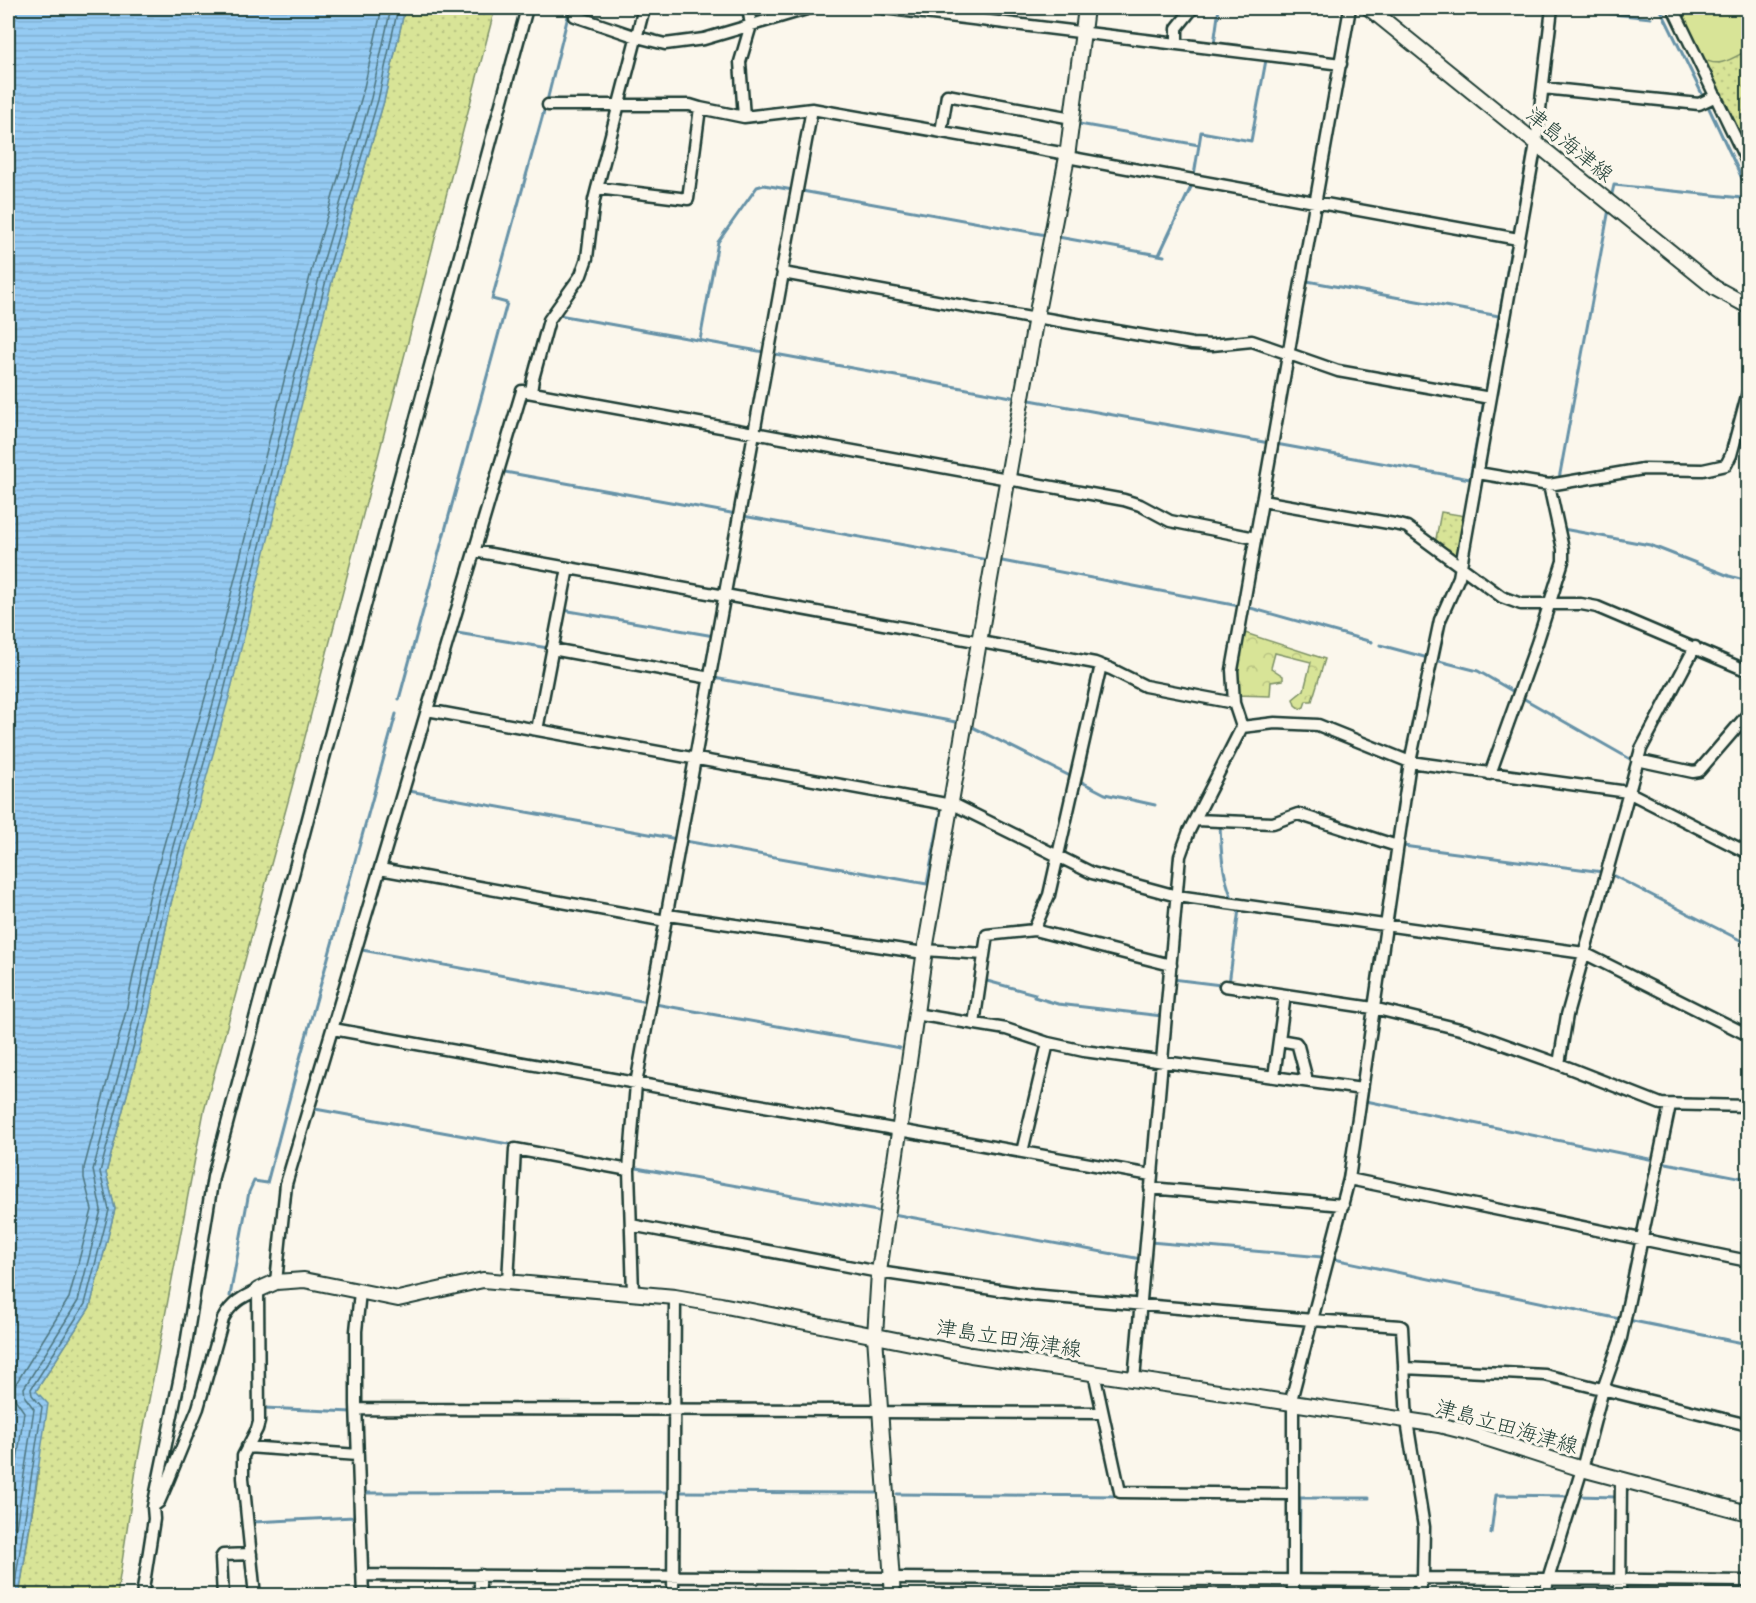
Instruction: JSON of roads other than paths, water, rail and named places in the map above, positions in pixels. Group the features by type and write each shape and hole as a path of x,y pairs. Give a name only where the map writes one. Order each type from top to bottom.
{"main road":[{"path":"893,1596 875,1336 879,1272 897,1131 924,952 1067,155 1086,8"},
{"name":"津島海津線","path":"1369,8 1715,288 1749,306"},
{"name":"津島立田海津線","path":"258,1290 276,1282 304,1280 398,1299 411,1298 483,1280 675,1298 971,1354 1439,1425 1582,1469 1749,1513"}],"street":[{"path":"142,1596 154,1519 153,1507 184,1357 213,1177 527,8"},
{"path":"576,8 575,16 637,37 666,44 704,39 810,8"},
{"path":"531,393 549,320 581,275 587,258 591,217 597,188 616,105 644,8"},
{"path":"744,117 740,62 751,25 748,8"},
{"path":"884,8 1341,64"},
{"path":"1177,44 1177,28 1193,8"},
{"path":"1134,1380 1180,856 1195,820 1242,727 1234,703 1232,670 1350,8"},
{"path":"1293,1596 1291,1404 1349,1179 1410,762 1440,620 1459,577 1536,143 1552,8"},
{"path":"1673,8 1714,97 1749,164"},
{"path":"1543,88 1701,103 1714,97"},
{"path":"940,132 947,95 1072,118"},
{"path":"548,105 690,105 744,117 812,109 1518,239"},
{"path":"597,188 688,199 700,108"},
{"path":"633,1293 629,1170 636,1084 812,109"},
{"path":"783,273 1192,344 1212,345 1252,341 1338,371 1490,398"},
{"path":"276,1282 286,1185 522,391 1124,500 1170,520 1256,538"},
{"path":"1478,472 1549,485 1643,469 1703,470 1726,465 1749,393"},
{"path":"1490,774 1564,557 1549,485"},
{"path":"1263,501 1407,527 1502,597 1521,604 1581,604 1597,607 1749,670"},
{"path":"474,551 980,640 1101,665 1145,686 1234,703"},
{"path":"537,730 568,568"},
{"path":"1559,1064 1568,1014 1637,760 1645,738 1695,647"},
{"path":"552,650 710,678"},
{"path":"1034,930 1049,895 1101,665"},
{"path":"427,710 957,806 1092,873 1177,896 1584,953 1749,1035"},
{"path":"1637,760 1693,772 1699,771 1749,714"},
{"path":"1242,727 1275,723 1318,725 1410,762 1628,792 1749,853"},
{"path":"1195,820 1273,823 1298,814 1397,846"},
{"path":"380,869 667,918 924,952 984,954"},
{"path":"974,1024 982,982 987,935 1034,930 1171,965"},
{"path":"1225,986 1373,1008 1464,1030 1661,1104 1749,1106"},
{"path":"1274,1077 1285,995"},
{"path":"915,1014 1006,1029 1048,1043 1084,1051 1362,1089"},
{"path":"333,1029 1151,1175"},
{"path":"1279,1040 1296,1043 1298,1046 1306,1076 1305,1081"},
{"path":"1022,1152 1048,1043"},
{"path":"1545,1596 1603,1389 1621,1338 1670,1105"},
{"path":"508,1282 515,1149 629,1170"},
{"path":"1349,1179 1749,1261"},
{"path":"1150,1188 1343,1205"},
{"path":"632,1225 879,1272 1032,1295 1400,1326 1402,1328 1407,1421 1424,1527 1420,1596"},
{"path":"153,1507 159,1502 198,1408 223,1319 229,1306 239,1298 258,1290 259,1422 243,1456 243,1478 255,1596"},
{"path":"360,1292 356,1331 363,1596"},
{"path":"673,1596 675,1298"},
{"path":"1404,1368 1545,1375 1749,1425"},
{"path":"1094,1374 1120,1492 1293,1494"},
{"path":"357,1409 1102,1413"},
{"path":"248,1447 358,1455"},
{"path":"1620,1596 1622,1480"},
{"path":"223,1596 220,1558 223,1555 251,1554"},
{"path":"362,1575 1749,1581"},
{"path":"480,1575 480,1596"}],"water":[{"path":"8,8 405,8 384,101 335,269 229,697 171,903 148,1016 106,1173 115,1209 90,1307 36,1391 48,1404 19,1596 8,1595"}],"waterway":[{"path":"547,101 570,8"},
{"path":"1077,26 1079,8"},
{"path":"1214,44 1219,8"},
{"path":"1556,8 1651,18"},
{"path":"1660,8 1704,98"},
{"path":"1066,113 1075,40"},
{"path":"1079,124 1199,145 1201,132 1251,141 1266,60"},
{"path":"1707,104 1748,191"},
{"path":"399,699 507,303 492,299 545,107"},
{"path":"1197,176 1194,175 1199,145"},
{"path":"1515,228 1529,148"},
{"path":"1050,207 1059,159"},
{"path":"1230,181 1313,196 1314,194"},
{"path":"700,340 718,242 757,187 764,185 793,190"},
{"path":"1611,198 1614,185 1742,198"},
{"path":"1159,255 1191,187"},
{"path":"802,191 1046,235"},
{"path":"1556,480 1559,479 1609,209"},
{"path":"583,251 587,219"},
{"path":"1058,237 1164,256"},
{"path":"1486,394 1511,248"},
{"path":"1307,281 1499,316"},
{"path":"559,315 764,352"},
{"path":"775,354 1017,398"},
{"path":"1030,400 1269,443"},
{"path":"1276,444 1470,479 1484,400"},
{"path":"505,472 731,513"},
{"path":"743,516 988,560"},
{"path":"1563,526 1563,529 1650,545 1729,576 1748,581"},
{"path":"1002,561 1239,606"},
{"path":"1247,607 1372,642"},
{"path":"563,610 714,636"},
{"path":"457,633 548,648 549,646"},
{"path":"1380,645 1428,658"},
{"path":"1439,661 1478,671 1514,692"},
{"path":"714,678 956,722"},
{"path":"1521,697 1630,759"},
{"path":"230,1296 249,1192 254,1181 267,1183 396,714"},
{"path":"972,727 1072,777"},
{"path":"1078,780 1105,794 1155,805"},
{"path":"409,791 677,839"},
{"path":"685,841 927,884 942,807"},
{"path":"1220,825 1226,880 1232,898 1240,899"},
{"path":"1403,846 1603,872"},
{"path":"1610,874 1748,944"},
{"path":"1229,984 1239,909"},
{"path":"362,950 647,1002"},
{"path":"1172,979 1221,985"},
{"path":"987,981 1035,994 1034,997 1058,1004 1162,1016"},
{"path":"655,1004 900,1048"},
{"path":"1368,1087 1366,1101 1654,1160"},
{"path":"315,1109 514,1145"},
{"path":"1661,1162 1748,1179"},
{"path":"631,1167 877,1211"},
{"path":"287,1222 292,1185"},
{"path":"893,1214 1141,1259"},
{"path":"1150,1242 1322,1257"},
{"path":"1334,1259 1620,1319"},
{"path":"580,1296 656,1302"},
{"path":"1628,1320 1748,1344"},
{"path":"264,1408 352,1412"},
{"path":"253,1522 354,1517 355,1492"},
{"path":"364,1493 670,1492"},
{"path":"678,1492 877,1493"},
{"path":"897,1494 1120,1496"},
{"path":"1491,1533 1496,1495 1569,1496"},
{"path":"1577,1496 1616,1497 1615,1550"},
{"path":"1298,1497 1300,1498 1299,1575"},
{"path":"1300,1498 1369,1498"},
{"path":"1299,1583 1299,1596"}]}
